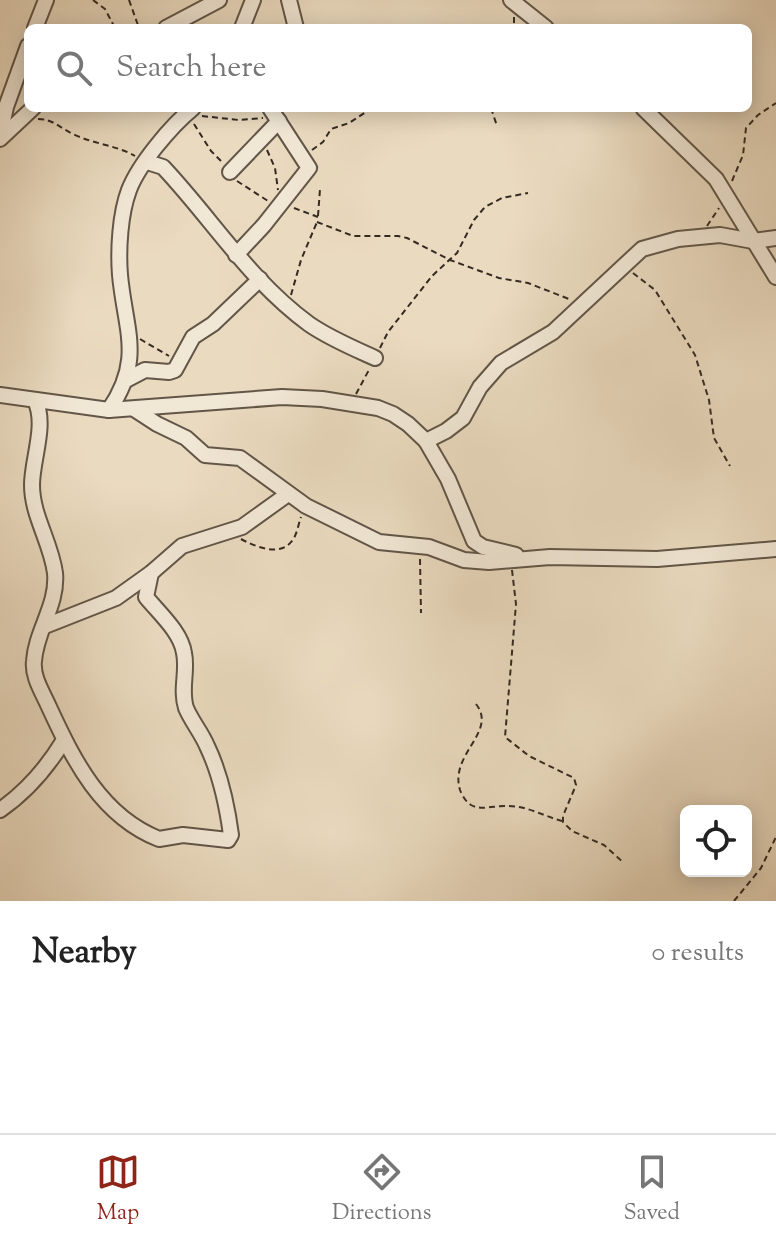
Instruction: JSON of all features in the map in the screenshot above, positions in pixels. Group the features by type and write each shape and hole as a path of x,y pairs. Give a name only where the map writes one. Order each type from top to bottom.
{"street":[{"path":"37,24 46,0"},
{"path":"174,24 219,0"},
{"path":"244,24 253,0"},
{"path":"289,0 295,24"},
{"path":"511,0 541,24"},
{"path":"193,15 201,24"},
{"path":"0,137 10,94 24,57"},
{"path":"0,137 27,112"},
{"path":"171,112 177,122"},
{"path":"109,410 126,380 131,353 120,272 124,213 129,191 147,162 188,112"},
{"path":"647,112 694,155 728,196 776,277"},
{"path":"230,172 261,139 274,114 309,168 236,255"},
{"path":"147,162 163,167 236,255 289,308 323,333 375,358"},
{"path":"426,441 463,418 480,387 501,363 553,332 636,252 678,239 720,235 753,241 776,238"},
{"path":"126,380 145,370 172,372 193,337 213,324 260,279"},
{"path":"0,395 109,410 282,397 353,403 393,414 426,441 448,479 474,541 483,547 528,559"},
{"path":"35,400 39,414 32,473 33,503 55,573 53,599 33,665 39,685 64,740 88,783 99,796 152,837 159,839 183,835 228,840 231,835 226,805 207,744 193,724 185,704 184,652 174,631 146,597 151,573"},
{"path":"134,409 186,438 205,455 240,458 306,506 370,539 438,550 464,560 657,559 776,549"},
{"path":"45,626 104,604 151,573 182,546 229,533 259,517 288,494"},
{"path":"0,810 18,798 53,758 64,740"}],"path":[{"path":"93,0 105,9 113,24"},
{"path":"129,0 138,24"},
{"path":"707,237 709,221 728,196 743,155 746,128 776,103"},
{"path":"29,112 33,119 48,119 72,134 119,148 147,162"},
{"path":"198,112 207,118 239,120 274,114"},
{"path":"299,151 314,149 331,129 349,123 366,112"},
{"path":"492,112 497,126"},
{"path":"261,139 275,168 279,201 318,217"},
{"path":"289,308 291,289 317,222 320,189"},
{"path":"353,403 388,332 432,276 450,260 485,207 502,198 528,193"},
{"path":"317,222 353,236 398,236 450,260 499,278 528,283 581,304"},
{"path":"620,267 655,290 695,355 709,400 714,438 730,466"},
{"path":"129,331 180,363"},
{"path":"229,533 266,549 284,547 297,533 306,506"},
{"path":"420,546 421,613"},
{"path":"504,561 512,568 516,604 505,737 529,756 576,781 563,822"},
{"path":"476,704 483,716 482,725 459,767 458,782 467,803 477,808 505,805 527,808 563,822 572,831 604,845 624,863"},
{"path":"734,901 761,868 776,837"}]}
